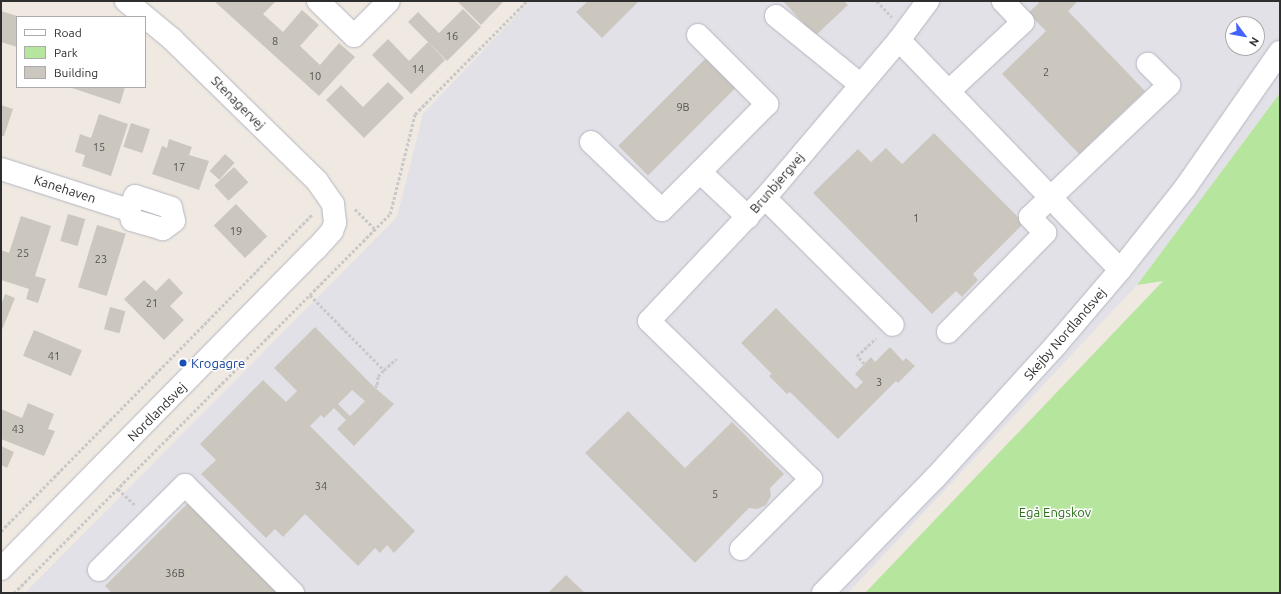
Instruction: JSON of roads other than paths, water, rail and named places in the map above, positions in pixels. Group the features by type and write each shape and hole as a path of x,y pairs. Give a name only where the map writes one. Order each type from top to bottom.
{"street":[{"name":"Stenagervej","path":"126,1 144,16"},
{"path":"318,1 354,36 389,1"},
{"name":"Brunbjergvej","path":"741,549 811,479 649,321 765,198 899,40 928,1"},
{"path":"949,91 1023,22 1003,1"},
{"path":"776,16 861,85"},
{"name":"Stenagervej","path":"146,18 172,39 206,71 317,181 333,206"},
{"path":"591,142 662,210 700,172 767,104 698,35"},
{"path":"899,40 1120,270"},
{"name":"Skejby Nordlandsvej","path":"823,593 940,472 1056,345 1120,270 1185,188 1280,52"},
{"path":"948,332 1045,233 1030,217 1169,85 1148,64"},
{"name":"Kanehaven","path":"1,169 130,210"},
{"path":"700,172 748,217"},
{"path":"765,198 892,324"},
{"name":"Nordlandsvej","path":"1,569 326,239 332,231 333,206"},
{"path":"99,570 185,485 293,593"}],"place":[{"name":"Krogagre","path":"183,363"}],"park label":[{"name":"Egå Engskov","path":"1055,512"}]}
